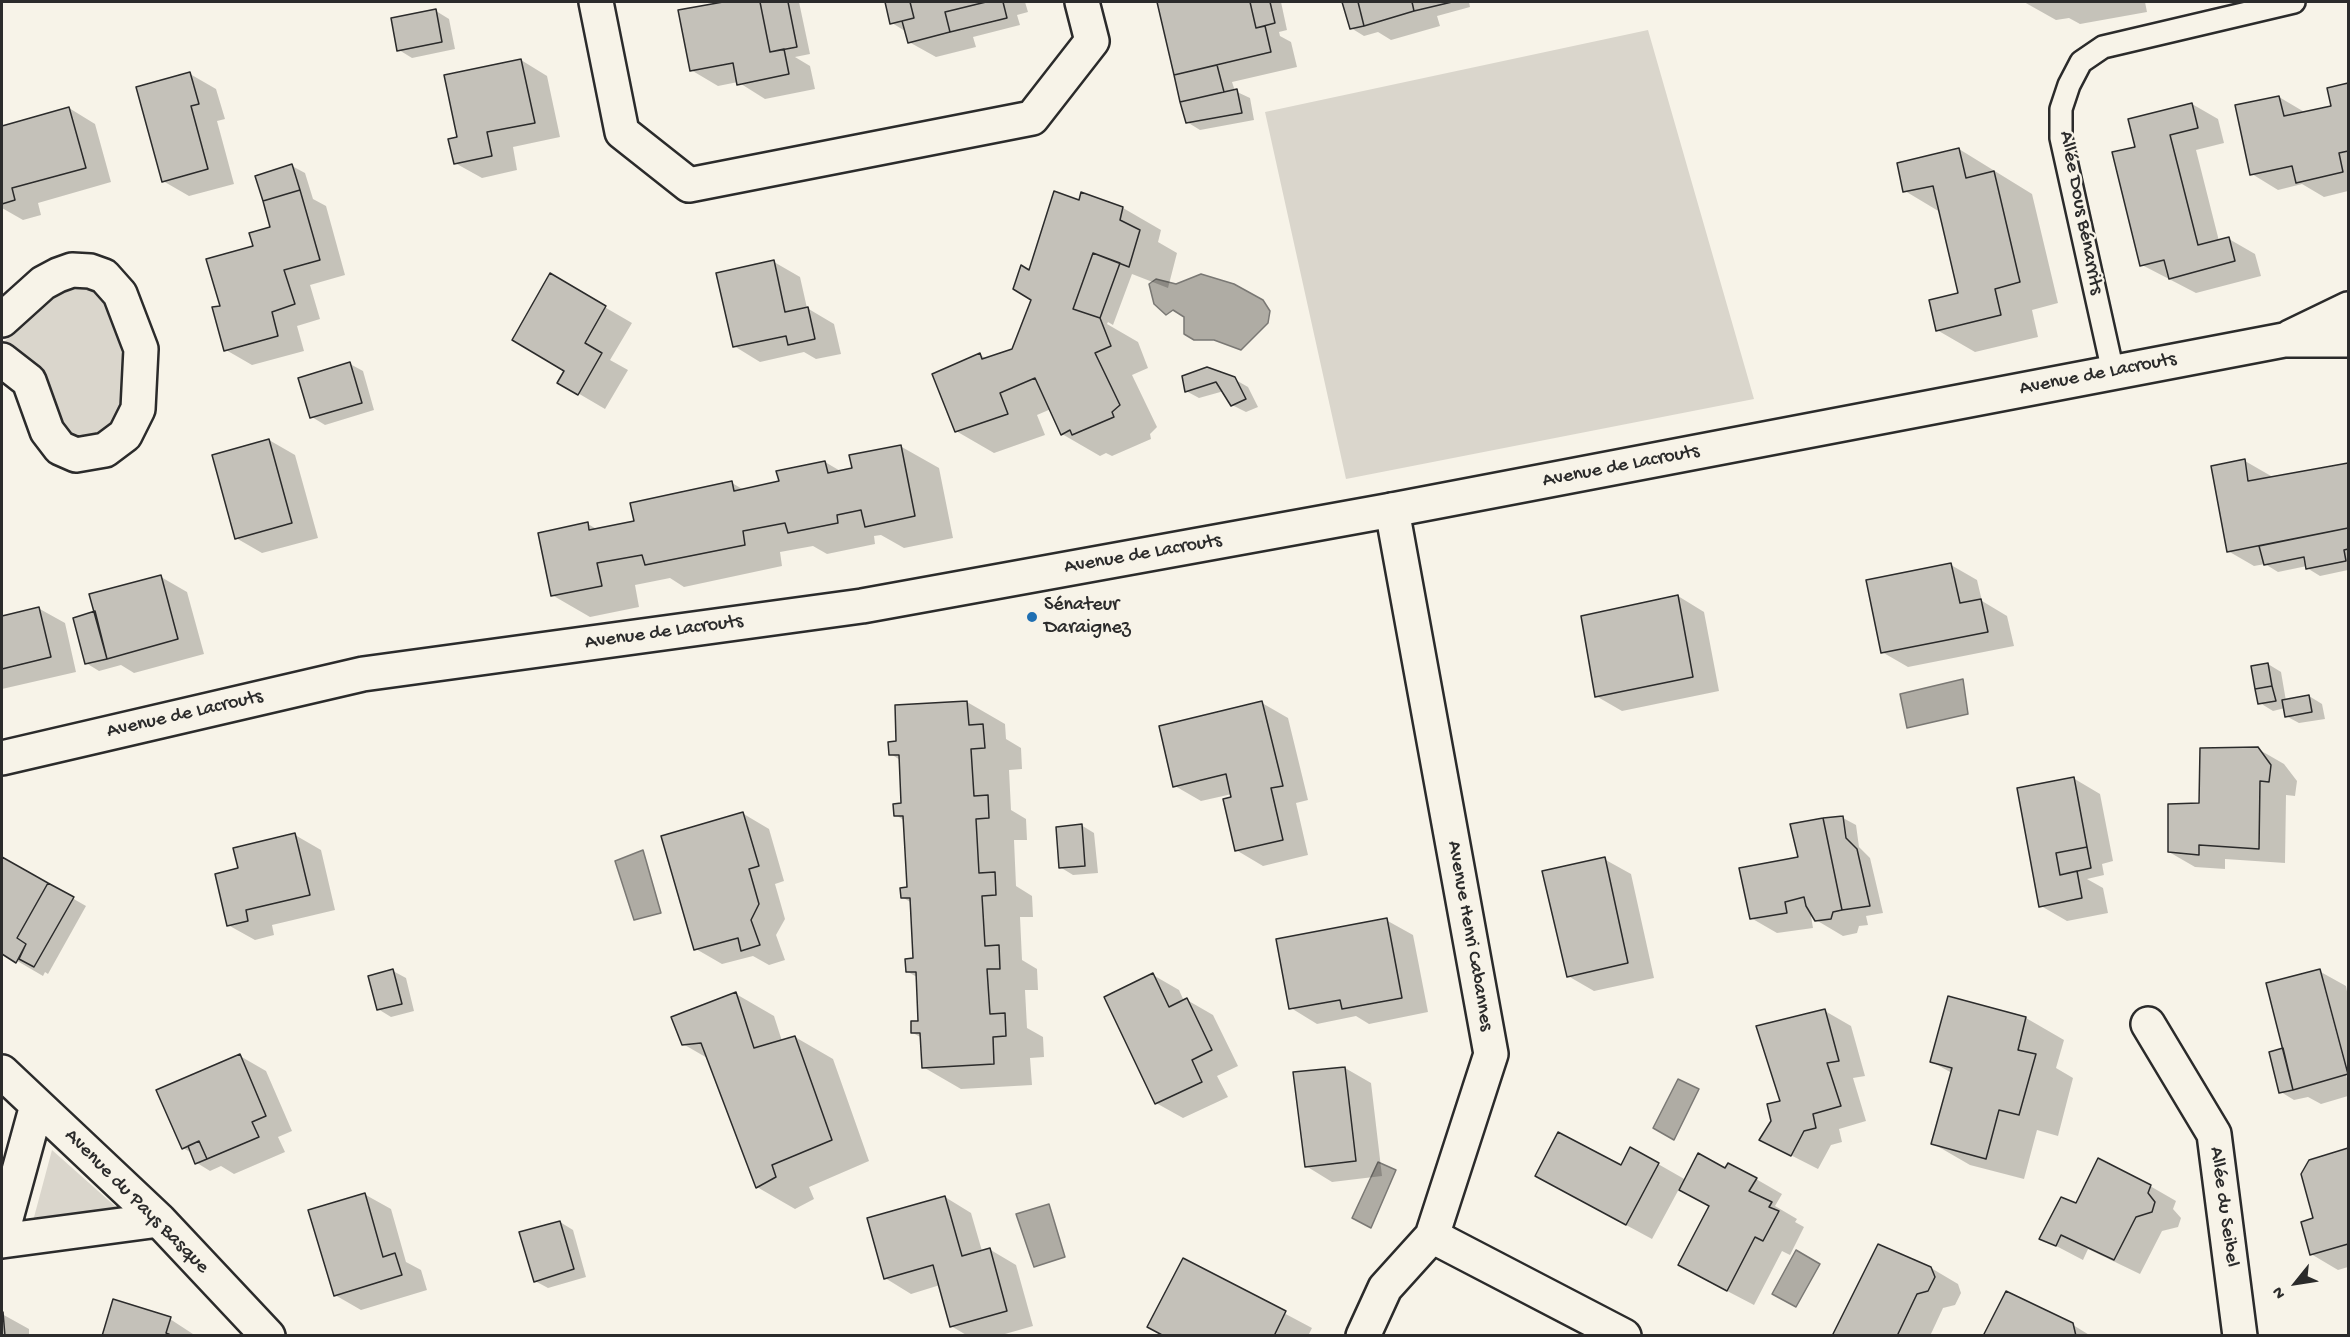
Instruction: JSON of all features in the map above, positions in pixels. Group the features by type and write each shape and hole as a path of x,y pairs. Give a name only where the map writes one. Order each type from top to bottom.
{"street":[{"path":"596,2 622,132 689,185 1032,118 1092,41 1082,2"},
{"path":"2,320 43,283 58,275 72,270 90,271 104,276 120,294 141,349 138,409 125,435 105,450 76,455 60,448 48,431 28,381 2,360"},
{"name":"Avenue de Lacrouts","path":"2284,340 2349,309"},
{"name":"Avenue de Lacrouts","path":"2,758 363,674 862,606 1392,510 2284,340 2349,340"},
{"name":"Avenue Henri Cabannes","path":"1363,1335 1385,1288 1432,1236 1491,1054 1392,510"},
{"name":"Allée du Seibel","path":"2148,1024 2214,1134 2240,1335"},
{"name":"Avenue du Pays Basque","path":"2,1072 159,1220 268,1335"},
{"path":"2,1233 37,1105"},
{"path":"2,1241 159,1220"},
{"path":"1432,1236 1624,1335"}],"lane":[{"name":"Allée Dous Bénarrits","path":"2114,372 2061,138 2061,110 2069,85 2081,62 2103,47 2294,2"}],"shaded area":[{"path":"1648,30 1754,399 1346,479 1265,112"},
{"path":"1201,274 1234,284 1263,300 1270,311 1268,323 1241,350 1214,340 1194,340 1184,334 1184,317 1173,310 1166,315 1154,304 1149,284 1156,279 1176,284"},
{"path":"87,281 107,298 131,388 114,433 85,441 61,429 35,373 3,343 62,289"},
{"path":"1963,679 1968,714 1907,728 1900,694"},
{"path":"643,850 661,913 634,920 615,861"},
{"path":"1678,1079 1699,1089 1674,1140 1653,1128"},
{"path":"52,1150 116,1207 33,1221"},
{"path":"1378,1162 1396,1170 1371,1228 1352,1218"},
{"path":"1049,1204 1065,1257 1034,1267 1016,1214"},
{"path":"1796,1250 1820,1264 1796,1307 1772,1294"}],"building":[{"path":"723,2 760,2 770,52 784,49 789,74 737,85 733,63 690,71 678,10"},
{"path":"760,2 788,2 797,47 770,52"},
{"path":"885,2 910,2 914,18 890,24"},
{"path":"910,2 986,2 945,12 950,32 908,43 902,21 914,18"},
{"path":"986,2 1003,2 1007,18 950,32 945,12"},
{"path":"1157,2 1250,2 1256,28 1265,26 1271,52 1174,75"},
{"path":"1250,2 1270,2 1275,23 1256,28"},
{"path":"1342,2 1358,2 1364,26 1350,29"},
{"path":"1358,2 1412,2 1414,11 1364,26"},
{"path":"1412,2 1452,2 1414,11"},
{"path":"436,9 442,42 397,51 391,18"},
{"path":"521,59 535,123 487,132 492,156 454,164 448,139 457,137 444,75"},
{"path":"1217,65 1224,92 1180,102 1174,75"},
{"path":"190,72 199,104 191,106 208,169 162,182 136,87"},
{"path":"2348,83 2348,151 2339,153 2343,172 2296,183 2292,166 2250,175 2235,105 2279,96 2284,116 2331,106 2327,88"},
{"path":"1237,89 1242,113 1186,123 1180,102"},
{"path":"2192,103 2198,128 2170,135 2198,245 2229,237 2235,261 2169,279 2164,260 2140,266 2112,152 2135,147 2128,119"},
{"path":"69,107 86,168 12,188 15,200 2,204 2,126"},
{"path":"1959,148 1966,178 1994,171 2020,282 1995,289 2001,315 1936,331 1929,300 1958,293 1933,186 1903,192 1897,163"},
{"path":"292,164 300,190 263,201 255,176"},
{"path":"300,190 320,260 284,270 295,304 272,312 278,336 224,351 212,307 220,306 206,259 253,246 249,233 270,227 263,201"},
{"path":"1054,191 1079,200 1081,192 1123,207 1120,220 1140,230 1129,267 1093,253 1073,309 1100,318 1111,346 1095,353 1120,405 1112,412 1114,417 1072,435 1070,430 1061,435 1035,378 1000,393 1008,414 955,432 932,374 980,353 982,359 1012,349 1031,300 1013,289 1021,265 1029,270"},
{"path":"1093,253 1120,263 1100,318 1073,309"},
{"path":"774,260 785,312 808,307 815,339 788,345 786,336 733,347 716,273"},
{"path":"550,273 606,306 585,343 602,353 578,395 557,383 564,371 512,340"},
{"path":"350,362 362,403 310,418 298,378"},
{"path":"1207,367 1235,377 1246,399 1231,406 1216,382 1185,392 1182,376"},
{"path":"269,439 292,523 235,539 212,455"},
{"path":"901,445 915,516 865,527 861,510 837,515 838,523 788,533 785,523 743,531 745,545 645,565 642,555 597,563 602,586 551,596 538,533 588,522 589,530 634,521 630,503 732,481 734,491 779,481 776,471 825,461 828,473 852,468 849,455"},
{"path":"2245,459 2248,481 2348,463 2348,528 2227,552 2211,466"},
{"path":"2348,528 2348,549 2344,550 2346,561 2306,569 2304,557 2264,565 2259,546"},
{"path":"1951,563 1960,603 1981,599 1988,632 1881,653 1866,580"},
{"path":"161,575 178,639 107,659 89,594"},
{"path":"1678,595 1693,677 1595,697 1581,616"},
{"path":"39,607 51,657 2,669 2,616"},
{"path":"95,611 107,659 85,664 73,618"},
{"path":"2268,663 2272,686 2255,689 2251,666"},
{"path":"2272,686 2276,701 2258,704 2255,689"},
{"path":"2309,695 2312,712 2285,717 2282,700"},
{"path":"967,701 969,725 983,724 985,748 971,749 974,796 988,795 989,818 976,819 979,873 995,872 996,895 982,896 985,946 999,945 1000,969 987,969 990,1014 1005,1013 1006,1036 993,1037 994,1064 922,1068 920,1033 911,1033 911,1021 918,1021 916,972 906,972 905,959 913,958 910,898 901,898 900,888 907,887 903,816 894,816 893,804 901,803 899,755 889,755 888,742 896,741 895,705"},
{"path":"1262,701 1283,786 1271,788 1283,840 1235,851 1223,799 1231,797 1226,774 1173,787 1159,726"},
{"path":"2258,747 2271,765 2269,782 2260,781 2259,849 2199,845 2199,855 2168,852 2168,804 2199,803 2200,748"},
{"path":"2074,777 2087,847 2056,853 2060,875 2077,871 2082,898 2039,907 2017,788"},
{"path":"743,812 759,866 749,869 759,904 751,920 760,945 741,951 738,938 694,950 661,836"},
{"path":"1843,816 1846,838 1857,849 1870,906 1842,910 1823,818"},
{"path":"1823,818 1842,910 1833,912 1831,919 1815,921 1806,906 1804,897 1785,902 1787,913 1750,919 1739,868 1798,857 1790,824"},
{"path":"1082,824 1085,866 1059,868 1056,827"},
{"path":"295,833 310,895 246,910 248,921 227,926 215,874 238,868 233,848"},
{"path":"2087,847 2091,868 2060,875 2056,853"},
{"path":"2,857 48,883 17,938 26,944 16,963 2,954"},
{"path":"1605,857 1628,963 1567,977 1542,871"},
{"path":"48,883 74,897 34,967 19,959 26,944 17,938"},
{"path":"1387,918 1402,998 1342,1009 1340,1000 1289,1009 1276,939"},
{"path":"393,969 402,1004 377,1010 368,976"},
{"path":"2320,969 2348,1074 2293,1090 2266,983"},
{"path":"1153,973 1169,1007 1187,998 1212,1050 1192,1060 1202,1082 1155,1104 1104,997"},
{"path":"736,992 754,1048 795,1036 832,1140 772,1165 776,1177 756,1188 701,1043 682,1045 671,1017"},
{"path":"1948,996 2026,1017 2018,1050 2036,1054 2019,1115 1999,1110 1986,1159 1931,1144 1952,1068 1930,1062"},
{"path":"1825,1009 1839,1061 1827,1063 1841,1106 1813,1114 1816,1128 1804,1131 1791,1156 1759,1140 1771,1121 1767,1104 1780,1101 1756,1026"},
{"path":"2283,1048 2293,1090 2279,1093 2269,1052"},
{"path":"240,1054 266,1116 252,1122 259,1137 207,1159 199,1141 182,1149 156,1090"},
{"path":"1345,1067 1356,1161 1305,1167 1293,1072"},
{"path":"1558,1132 1621,1165 1630,1147 1659,1163 1626,1225 1535,1176"},
{"path":"199,1141 207,1159 195,1164 188,1146"},
{"path":"2348,1148 2348,1244 2310,1255 2301,1222 2313,1218 2301,1174 2309,1160"},
{"path":"1698,1153 1725,1168 1728,1163 1757,1178 1749,1191 1772,1202 1769,1207 1779,1211 1763,1241 1755,1237 1727,1291 1678,1265 1709,1206 1679,1190"},
{"path":"2098,1158 2151,1185 2148,1193 2155,1202 2152,1212 2136,1217 2114,1260 2061,1235 2056,1246 2039,1239 2061,1197 2076,1203"},
{"path":"365,1193 383,1257 395,1253 402,1275 334,1296 308,1210"},
{"path":"945,1196 962,1256 990,1248 1007,1311 950,1327 933,1265 884,1279 867,1218"},
{"path":"560,1221 574,1269 534,1282 519,1232"},
{"path":"1878,1244 1931,1267 1935,1277 1928,1291 1917,1294 1897,1336 1832,1336"},
{"path":"1183,1258 1286,1311 1274,1336 1164,1336 1147,1327"},
{"path":"2006,1291 2073,1323 2076,1336 1983,1336"},
{"path":"113,1299 171,1317 166,1333 173,1336 102,1336"},
{"path":"3,1312 5,1336 2,1336"}],"place":[{"name":"Sénateur Daraignez","path":"1032,617"}]}
